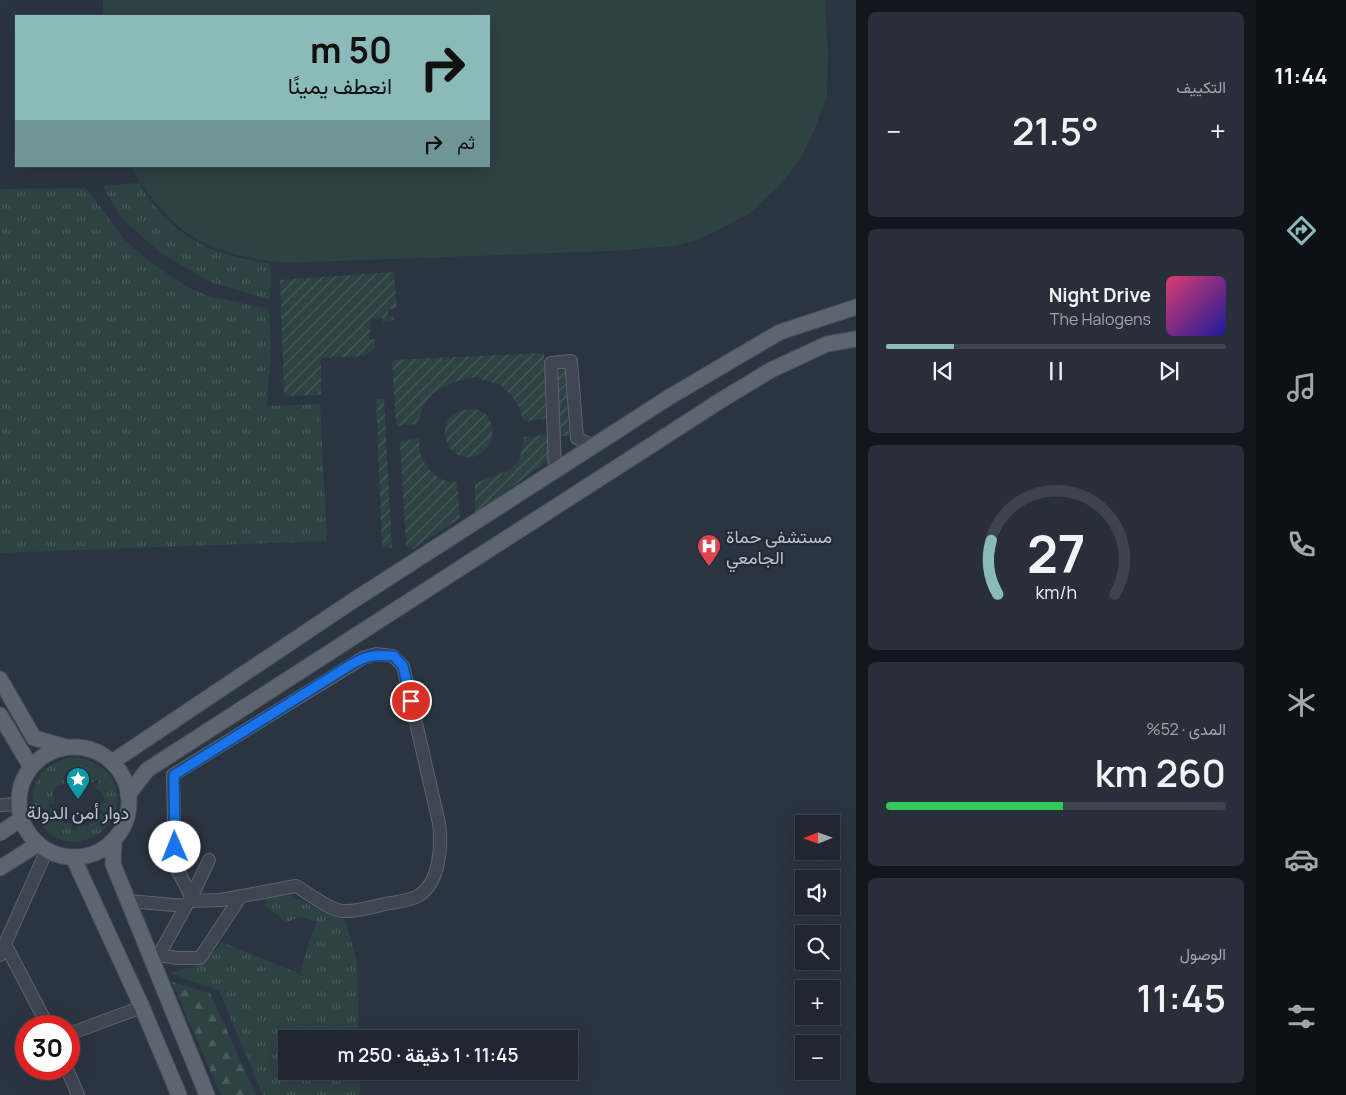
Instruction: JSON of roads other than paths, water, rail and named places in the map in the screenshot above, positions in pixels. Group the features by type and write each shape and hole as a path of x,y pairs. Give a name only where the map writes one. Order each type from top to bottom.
{"main road":[{"path":"112,762 351,602 671,396 780,332 856,307"},
{"path":"128,795 148,770 723,399 771,370 827,344 856,339"},
{"path":"0,679 34,738 98,753 112,762 123,777 128,795 128,811 123,826 114,840 102,849 88,855 73,857 60,856 42,847 28,833 20,811 20,791 24,778 31,768 47,754 66,747"},
{"path":"0,715 31,768"},
{"path":"0,833 20,811"},
{"path":"114,840 113,864 156,960 207,1095"},
{"path":"0,868 42,847"},
{"path":"73,857 180,1095"}],"street":[{"path":"555,470 551,363 571,361 577,438 593,446"},
{"path":"128,901 189,901 221,900 296,886 332,908 342,911 416,897 428,889 436,876 441,835 403,666 394,656 376,654 363,658 174,775 175,865 189,901"},
{"path":"0,805 20,811"},
{"path":"41,1015 2,950 42,847"},
{"path":"156,960 189,901 209,860"},
{"path":"156,960 200,958 242,896"},
{"path":"80,1030 142,1007"},
{"path":"72,1080 78,1095"}],"place":[{"name":"مستشفى حماة الجامعي","path":"709,567"},
{"name":"دوار أمن الدولة","path":"78,800"}]}
